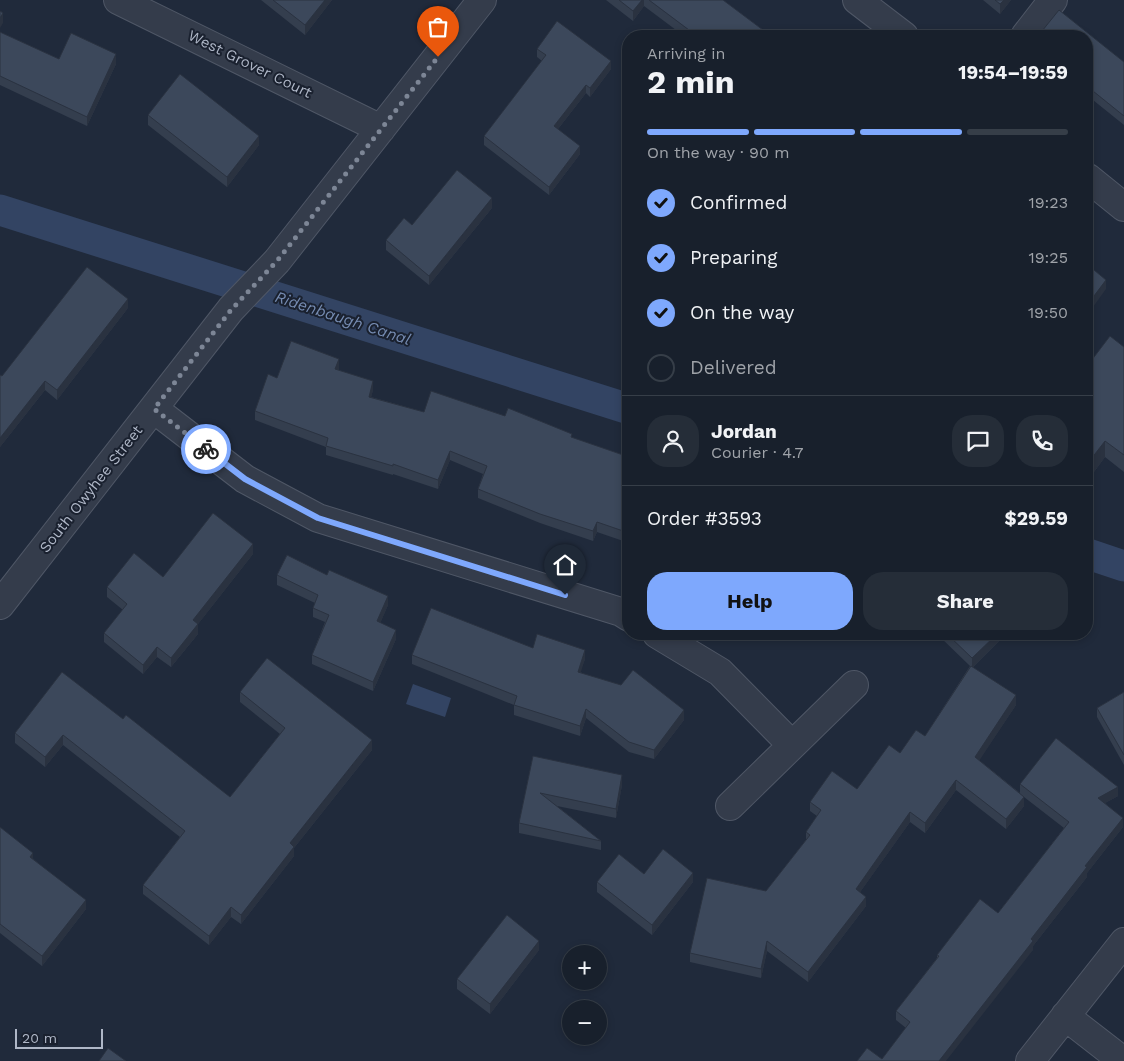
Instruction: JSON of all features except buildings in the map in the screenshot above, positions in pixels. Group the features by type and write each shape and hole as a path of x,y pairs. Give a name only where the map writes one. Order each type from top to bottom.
{"street":[{"name":"West Grover Court","path":"118,0 381,129"},
{"name":"South Owyhee Street","path":"0,605 231,310 277,261 482,0"},
{"path":"857,0 896,30"},
{"path":"1030,30 1053,0"},
{"path":"1093,182 1124,206"},
{"path":"154,409 245,479 318,518 622,613"},
{"path":"667,640 720,672 792,745"},
{"path":"730,806 854,685"},
{"path":"1030,1061 1124,942"},
{"path":"1065,1016 1123,1061"}],"water":[{"path":"413,684 451,698 445,717 406,704"}],"waterway":[{"name":"Ridenbaugh Canal","path":"0,210 622,407"},
{"name":"Ridenbaugh Canal","path":"1093,556 1124,566"}],"way so far":[{"path":"206,449 154,409 231,310 277,261 438,57"}],"route":[{"path":"206,449 245,479 318,518 565,595"}]}
